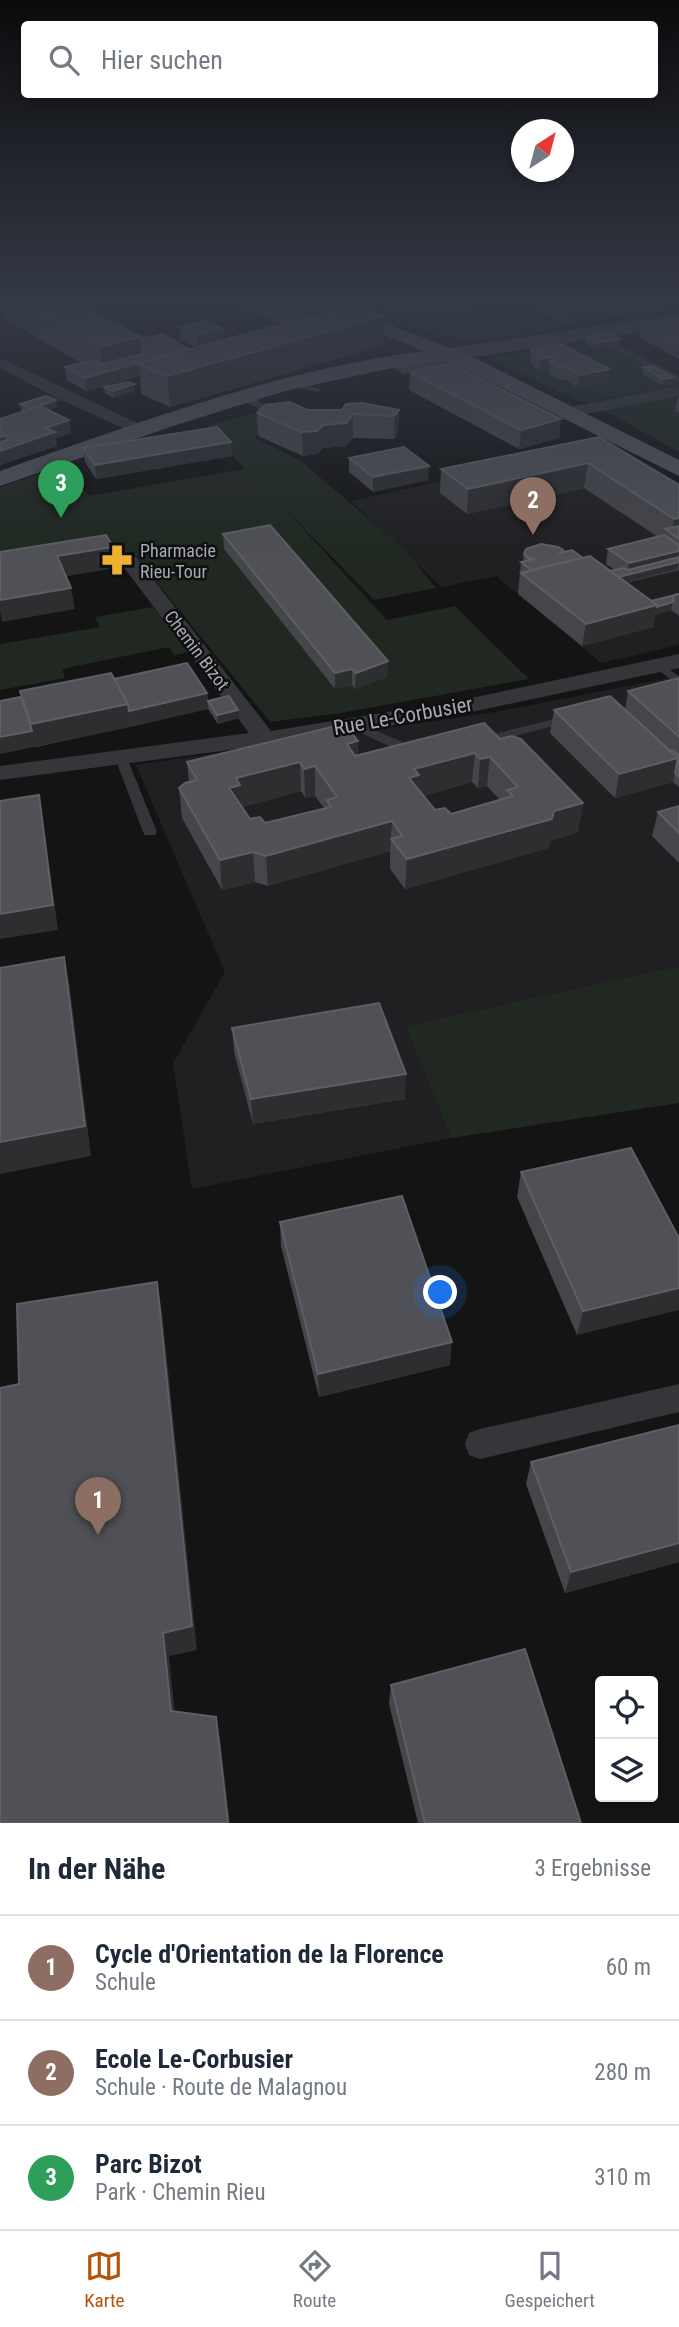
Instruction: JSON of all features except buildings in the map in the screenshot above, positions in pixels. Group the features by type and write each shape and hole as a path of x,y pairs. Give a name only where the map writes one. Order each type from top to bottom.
{"main road":[{"path":"261,402 286,388"},
{"path":"0,480 142,431 167,419 323,388"},
{"path":"522,388 570,412 603,436 679,469"}],"street":[{"path":"49,388 142,431"},
{"path":"570,412 679,391"},
{"name":"Chemin Bizot","path":"129,561 265,739"},
{"name":"Rue Le-Corbusier","path":"0,773 265,739 463,707 669,664"},
{"path":"480,1444 679,1398"}],"lane":[{"path":"309,388 317,390"},
{"path":"669,664 679,682"},
{"path":"468,741 490,739 578,716"},
{"path":"354,724 406,748 432,743"},
{"path":"403,763 428,756"},
{"path":"121,758 150,832"}],"shaded area":[{"path":"551,388 667,388 589,402 578,401"},
{"path":"679,396 679,452 604,410"},
{"path":"252,414 268,420 255,438 301,461 406,551 436,588 374,600 283,507 387,620 455,606 529,679 341,713 270,722 132,552 0,573 0,487 64,465 89,496 245,469 206,426"},
{"path":"521,464 679,510 679,645 601,663 496,576 441,587 351,501"},
{"path":"153,607 189,652 174,655 169,647 62,669 65,678 0,690 0,644 100,627 95,617"},
{"path":"679,676 679,966 407,1026 451,1138 192,1189 173,1063 225,972 136,765 495,712"},
{"path":"679,966 679,1103 451,1138 406,1026"}],"place":[{"name":"Parc Bizot","path":"61,518"},
{"name":"Ecole Le-Corbusier","path":"533,535"},
{"name":"Pharmacie Rieu-Tour","path":"117,560"},
{"name":"Cycle d'Orientation de la Florence","path":"98,1535"}]}
